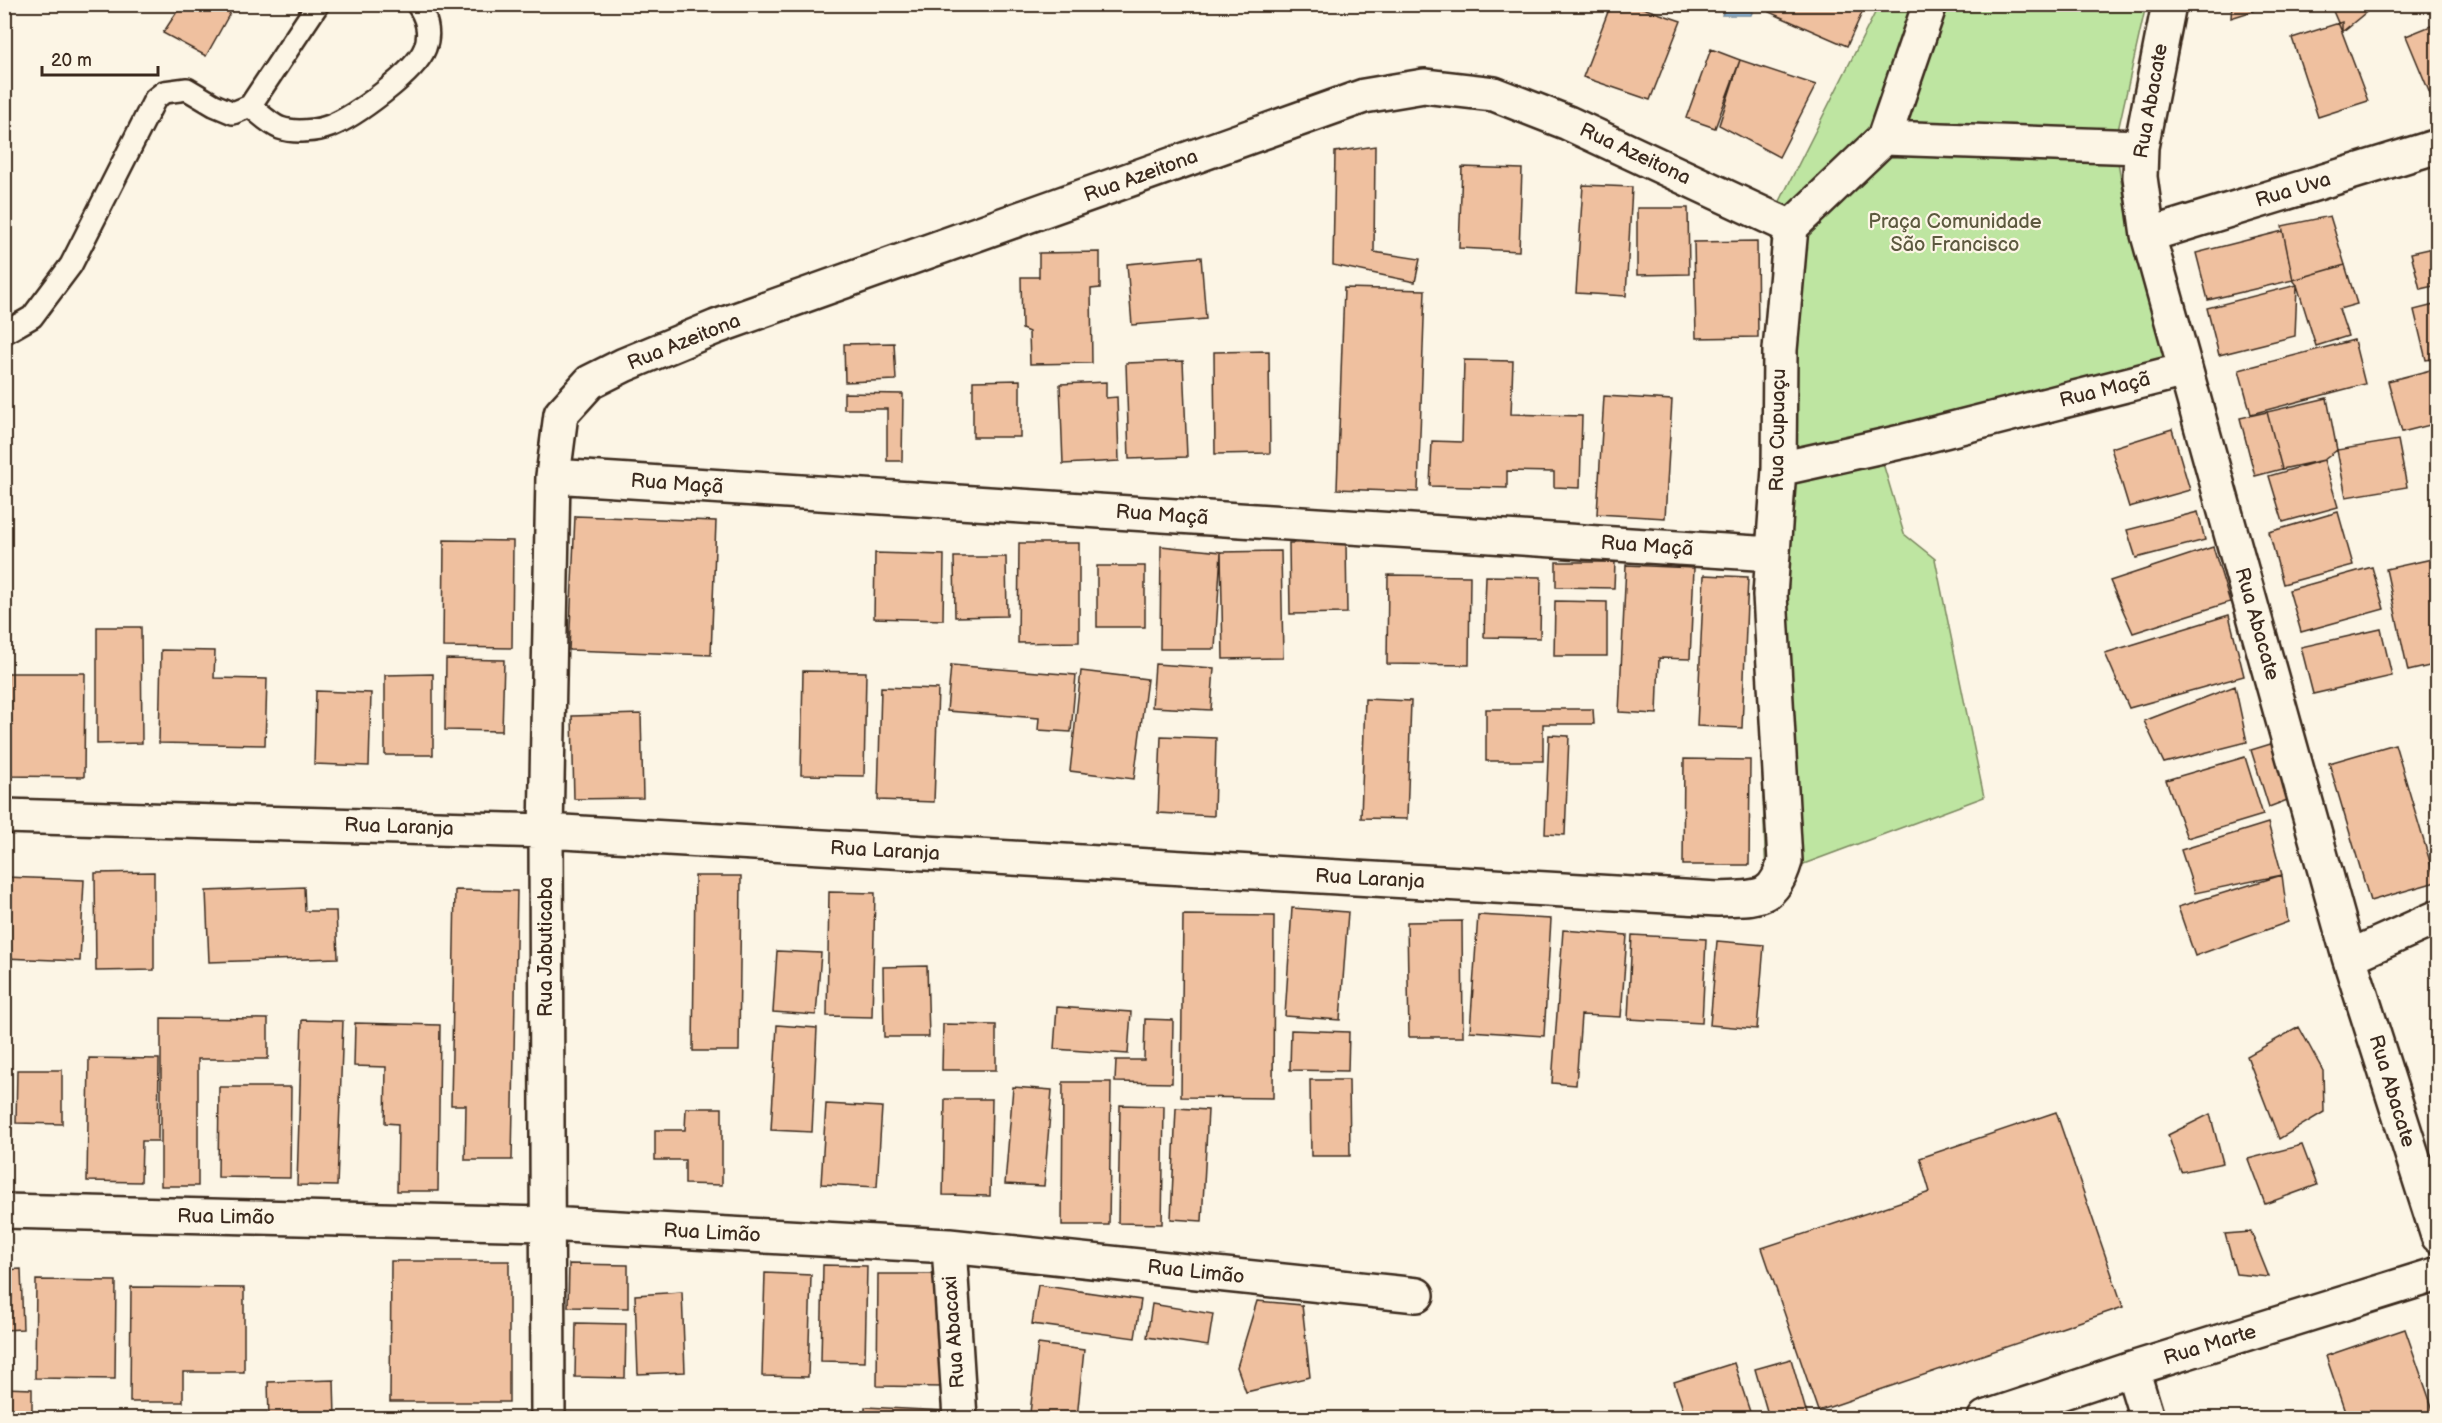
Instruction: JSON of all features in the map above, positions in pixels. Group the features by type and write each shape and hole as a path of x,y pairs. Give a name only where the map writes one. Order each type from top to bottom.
{"street":[{"path":"1791,227 1884,138 1930,4"},
{"name":"Rua Abacate","path":"2169,4 2141,147 2140,177 2148,235 2349,957 2438,1236"},
{"name":"Rua Azeitona","path":"553,476 561,414 590,382 624,365 716,327 1364,96 1424,86 1494,94 1568,123 1791,227"},
{"path":"1884,138 2141,147"},
{"name":"Rua Uva","path":"2148,235 2438,146"},
{"name":"Rua Cupuaçu","path":"1764,895 1779,882 1785,861 1770,595 1779,468 1780,350 1791,227"},
{"name":"Rua Maçã","path":"1779,468 1905,441 2185,370"},
{"name":"Rua Maçã","path":"553,476 1772,554"},
{"name":"Rua Jabuticaba","path":"548,1419 546,831 553,476"},
{"name":"Rua Laranja","path":"4,816 546,831 1718,899 1764,895"},
{"path":"2349,957 2438,917"},
{"name":"Rua Limão","path":"4,1211 547,1224 949,1246 1417,1295"},
{"name":"Rua Abacaxi","path":"949,1246 960,1419"},
{"name":"Rua Marte","path":"1984,1419 2132,1369 2438,1274"},
{"path":"2132,1369 2147,1419"}],"lane":[{"path":"4,333 32,317 71,265 155,99 164,92 187,89 233,113 250,106 318,4"},
{"path":"250,106 279,128 300,131 330,126 362,109 404,75 425,49 428,30 422,11 417,4"}],"green space":[{"name":"Praça Comunidade São Francisco","path":"1879,5 2146,5 2115,144 2126,209 2168,356 1874,433 1904,534 1935,559 1984,797 1766,878 1754,548 1769,460 1772,343 1771,219"}],"water":[{"path":"1726,4 1755,5 1751,15 1722,15"}],"building":[{"path":"182,4 235,4 206,56 163,33"},
{"path":"1611,4 1631,4 1681,21 1650,100 1583,77"},
{"path":"1773,4 1866,4 1847,46 1769,12"},
{"path":"2232,4 2251,4 2253,11 2231,18"},
{"path":"2330,4 2376,4 2342,32"},
{"path":"2342,22 2342,32 2368,101 2318,117 2292,38"},
{"path":"2438,23 2438,99 2433,101 2406,36"},
{"path":"1711,49 1740,60 1715,128 1686,118"},
{"path":"1740,60 1816,85 1779,157 1719,125"},
{"path":"1375,146 1374,252 1420,259 1415,282 1333,265 1335,152"},
{"path":"1462,167 1522,169 1519,251 1459,248"},
{"path":"1583,185 1632,187 1626,296 1576,293"},
{"path":"1637,208 1688,208 1689,274 1637,275"},
{"path":"2330,216 2345,265 2293,280 2282,226"},
{"path":"2283,231 2293,280 2208,300 2196,253"},
{"path":"1757,241 1758,337 1696,338 1694,242"},
{"path":"2438,247 2438,285 2420,289 2411,253"},
{"path":"1100,252 1100,288 1091,289 1092,363 1030,364 1029,332 1022,329 1021,277 1039,277 1039,253"},
{"path":"1201,257 1206,319 1132,325 1127,264"},
{"path":"2345,265 2357,304 2339,309 2348,336 2316,346 2297,285 2293,280"},
{"path":"2297,285 2295,336 2219,355 2207,308"},
{"path":"1344,288 1425,290 1418,492 1337,489"},
{"path":"2438,304 2438,358 2426,360 2414,310"},
{"path":"2354,340 2365,384 2251,414 2239,370"},
{"path":"894,343 896,380 845,382 844,344"},
{"path":"1269,351 1270,453 1215,454 1214,352"},
{"path":"1464,360 1513,361 1511,414 1582,416 1580,488 1554,487 1554,472 1507,471 1507,488 1430,486 1432,441 1462,442"},
{"path":"1183,361 1187,457 1129,459 1126,363"},
{"path":"2438,368 2438,423 2402,432 2388,381"},
{"path":"1020,380 1020,437 973,437 973,381"},
{"path":"1106,382 1106,398 1117,397 1119,461 1063,464 1060,384"},
{"path":"844,393 903,394 902,461 887,461 887,409 844,409"},
{"path":"1604,396 1672,400 1665,518 1597,514"},
{"path":"2327,398 2337,450 2324,460 2282,469 2267,412"},
{"path":"2267,412 2282,469 2255,476 2240,418"},
{"path":"2172,429 2190,490 2129,507 2111,448"},
{"path":"2398,440 2407,487 2346,497 2337,450"},
{"path":"2324,460 2338,507 2283,522 2269,476"},
{"path":"2198,512 2205,540 2136,558 2127,530"},
{"path":"2338,512 2353,565 2283,584 2269,532"},
{"path":"575,516 716,521 711,655 569,650"},
{"path":"444,540 513,541 512,648 443,647"},
{"path":"1346,542 1347,613 1290,614 1289,543"},
{"path":"1019,543 1079,543 1079,642 1018,643"},
{"path":"1161,546 1221,552 1215,649 1160,649"},
{"path":"2213,547 2230,602 2133,633 2110,581"},
{"path":"1281,551 1283,658 1223,659 1221,552"},
{"path":"875,553 944,555 943,620 874,618"},
{"path":"954,557 1006,557 1007,616 955,617"},
{"path":"2432,559 2438,586 2438,664 2408,671 2386,569"},
{"path":"1556,562 1615,562 1614,588 1556,587"},
{"path":"1626,565 1694,568 1690,659 1659,658 1657,714 1619,712"},
{"path":"1097,566 1145,566 1145,627 1097,627"},
{"path":"2372,567 2384,609 2301,632 2289,590"},
{"path":"1388,575 1470,576 1469,665 1387,664"},
{"path":"1704,575 1748,577 1742,728 1697,726"},
{"path":"1486,576 1541,577 1540,638 1484,637"},
{"path":"1555,601 1607,602 1607,656 1554,656"},
{"path":"2229,615 2244,676 2129,708 2105,653"},
{"path":"97,627 141,627 142,743 97,744"},
{"path":"2381,629 2392,676 2313,694 2301,647"},
{"path":"161,650 215,651 214,678 267,679 265,745 159,743"},
{"path":"446,659 504,660 502,731 445,730"},
{"path":"1155,664 1214,668 1211,710 1152,707"},
{"path":"951,665 1076,675 1071,732 1038,730 1039,718 947,711"},
{"path":"803,671 866,672 864,776 801,775"},
{"path":"1081,671 1147,679 1134,779 1070,771"},
{"path":"8,673 85,673 84,777 7,776"},
{"path":"433,674 433,755 385,755 385,675"},
{"path":"2235,686 2247,742 2164,763 2144,721"},
{"path":"881,687 938,689 934,802 878,800"},
{"path":"316,691 371,693 369,766 314,764"},
{"path":"1365,699 1411,701 1407,819 1361,818"},
{"path":"1486,709 1593,709 1594,724 1543,724 1543,761 1486,761"},
{"path":"641,714 643,798 574,799 572,716"},
{"path":"1549,735 1569,736 1565,835 1545,834"},
{"path":"1161,736 1216,738 1214,816 1158,813"},
{"path":"2274,743 2290,799 2269,807 2251,750"},
{"path":"2395,744 2436,882 2370,901 2329,763"},
{"path":"2245,757 2263,815 2187,838 2166,780"},
{"path":"1684,759 1750,760 1749,865 1683,865"},
{"path":"2268,823 2282,875 2195,893 2181,850"},
{"path":"154,872 154,970 96,971 95,873"},
{"path":"2282,875 2288,922 2195,956 2178,907"},
{"path":"695,876 741,876 739,1051 693,1051"},
{"path":"5,877 84,880 80,961 4,958"},
{"path":"304,887 305,911 336,911 338,958 209,962 206,891"},
{"path":"455,890 517,891 512,1160 465,1160 466,1105 451,1105"},
{"path":"829,892 875,893 872,1017 827,1016"},
{"path":"1292,908 1348,912 1340,1020 1285,1016"},
{"path":"1183,915 1274,916 1273,1098 1181,1097"},
{"path":"1478,915 1551,919 1544,1036 1470,1031"},
{"path":"1462,921 1463,1037 1409,1037 1407,922"},
{"path":"1563,930 1627,935 1621,1017 1581,1015 1576,1085 1552,1083"},
{"path":"1632,935 1706,939 1702,1023 1628,1019"},
{"path":"1717,941 1764,945 1757,1029 1710,1025"},
{"path":"777,951 821,953 816,1015 773,1012"},
{"path":"927,966 929,1037 884,1037 883,967"},
{"path":"1057,1007 1131,1012 1128,1054 1054,1049"},
{"path":"161,1018 268,1019 268,1059 198,1059 198,1186 161,1186"},
{"path":"1145,1019 1173,1020 1172,1083 1115,1082 1116,1060 1144,1060"},
{"path":"302,1020 343,1021 337,1186 297,1185"},
{"path":"355,1023 440,1025 438,1191 397,1191 398,1124 385,1123 386,1067 354,1066"},
{"path":"943,1024 996,1025 996,1070 942,1070"},
{"path":"777,1025 817,1028 812,1132 771,1130"},
{"path":"2299,1027 2323,1071 2324,1112 2279,1139 2247,1056"},
{"path":"1291,1030 1349,1032 1348,1071 1290,1070"},
{"path":"89,1058 159,1059 158,1141 142,1141 141,1182 87,1181"},
{"path":"17,1070 62,1070 62,1124 16,1123"},
{"path":"1310,1080 1349,1080 1350,1156 1311,1156"},
{"path":"1063,1082 1111,1082 1109,1225 1062,1225"},
{"path":"219,1087 291,1087 290,1178 218,1177"},
{"path":"1013,1087 1052,1090 1044,1186 1005,1184"},
{"path":"945,1099 992,1099 990,1196 943,1195"},
{"path":"826,1104 882,1107 877,1187 821,1184"},
{"path":"1120,1105 1164,1106 1162,1224 1118,1223"},
{"path":"686,1108 722,1108 722,1185 685,1184 685,1160 655,1160 655,1130 685,1130"},
{"path":"1176,1108 1208,1110 1202,1221 1171,1219"},
{"path":"2056,1112 2123,1307 1818,1411 1762,1248 1930,1192 1920,1158"},
{"path":"2210,1114 2223,1163 2181,1172 2168,1135"},
{"path":"2302,1145 2317,1185 2265,1204 2248,1159"},
{"path":"2251,1232 2269,1277 2236,1274 2225,1234"},
{"path":"391,1261 509,1261 509,1402 390,1402"},
{"path":"569,1264 628,1265 628,1308 568,1307"},
{"path":"823,1265 867,1266 865,1362 821,1361"},
{"path":"21,1269 23,1329 4,1330 4,1270"},
{"path":"765,1273 811,1275 808,1377 762,1376"},
{"path":"878,1274 943,1274 942,1387 877,1386"},
{"path":"36,1280 116,1281 115,1379 35,1378"},
{"path":"1038,1285 1141,1300 1135,1338 1032,1324"},
{"path":"131,1287 244,1288 244,1372 183,1372 183,1402 130,1402"},
{"path":"682,1292 685,1372 638,1374 635,1295"},
{"path":"1257,1301 1302,1305 1310,1377 1246,1392 1237,1367"},
{"path":"1152,1304 1213,1314 1208,1346 1147,1337"},
{"path":"576,1323 626,1324 625,1378 575,1377"},
{"path":"2405,1329 2436,1418 2347,1418 2326,1356"},
{"path":"1038,1344 1084,1350 1077,1418 1030,1413"},
{"path":"1791,1359 1808,1418 1769,1418 1755,1369"},
{"path":"1734,1363 1752,1418 1686,1418 1674,1382"},
{"path":"334,1380 335,1418 269,1418 268,1382"},
{"path":"4,1388 32,1389 32,1418 4,1418"},
{"path":"865,1407 946,1411 945,1418 865,1418"},
{"path":"1678,1413 1679,1418 1657,1418"}]}
